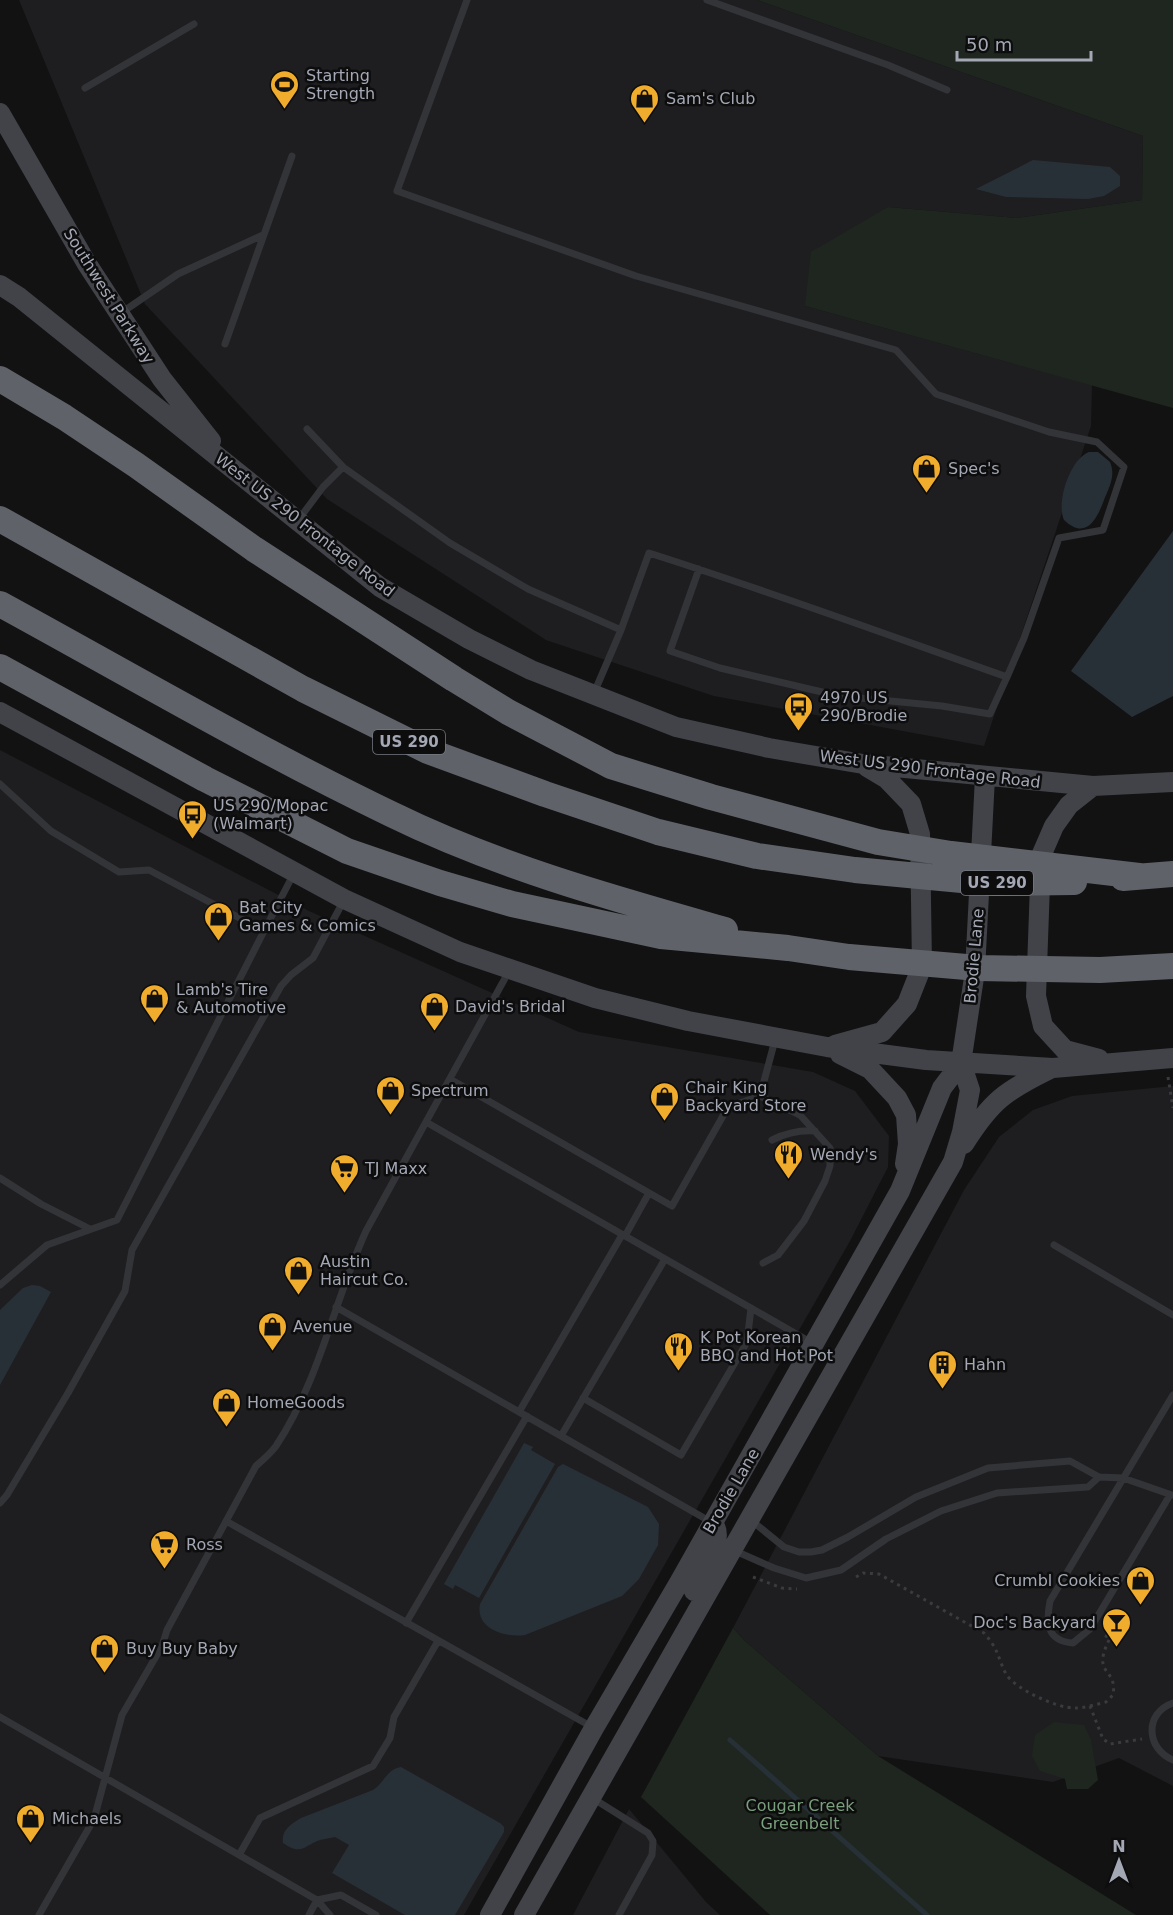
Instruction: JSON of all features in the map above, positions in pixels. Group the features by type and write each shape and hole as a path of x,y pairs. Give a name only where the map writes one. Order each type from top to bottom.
{"highway":[{"path":"0,379 64,417 254,549 454,679 508,712 611,766 711,797 878,842 951,854 1139,876"},
{"name":"US 290","path":"0,519 303,689 428,751 658,832 757,856 855,870 994,883 1071,883 1173,874"},
{"path":"0,604 268,752 393,815 473,849 558,880 788,948"},
{"path":"0,667 206,779 347,851 440,883 512,904 661,936 788,948 849,957 978,968 1100,970 1173,966"}],"main road":[{"name":"Southwest Parkway","path":"0,113 119,315 162,379 233,469"},
{"name":"West US 290 Frontage Road","path":"0,285 19,297 390,593 489,650 531,670 676,727 769,748 863,764 985,777 1094,786 1173,782"},
{"path":"0,712 345,899 460,952 606,1000 688,1021 827,1047 961,1063 1053,1068 1115,1063 1171,1067"},
{"path":"827,1047 882,1032 907,1004 922,966 920,834 911,804 887,779 863,764"},
{"name":"Brodie Lane","path":"524,1915 953,1162 962,1132 970,1090 961,1063 975,971 985,777"},
{"path":"1094,786 1069,805 1054,826 1041,856 1036,996 1043,1026 1065,1050 1115,1063"},
{"path":"827,1047 870,1069 897,1098 906,1115 908,1144 900,1191"},
{"name":"Brodie Lane","path":"490,1915 900,1191 942,1088 961,1063"},
{"path":"953,1162 979,1120 999,1097 1019,1084 1053,1068"},
{"path":"673,1654 673,1634 680,1614 708,1565 718,1536 718,1530 712,1523"}],"lane":[{"path":"467,0 397,191 636,276 896,350 936,394 1049,432 1097,442 1124,468 1103,530 1059,538 1024,638 990,714 942,706 839,696 720,668 670,651 699,569"},
{"path":"707,0 888,65 947,90"},
{"path":"85,87 194,24"},
{"path":"225,344 292,156"},
{"path":"119,315 178,274 263,235"},
{"path":"307,429 344,467 450,543 528,589 621,630"},
{"path":"298,521 323,487 344,467"},
{"path":"593,696 621,630 649,554 764,590 1007,677"},
{"path":"0,784 51,831 119,872 149,870 264,931"},
{"path":"0,1285 47,1245 117,1220 294,873"},
{"path":"0,1503 68,1393 125,1291 132,1251 281,986 291,975 314,958 345,899"},
{"path":"39,1915 94,1819 122,1715 162,1646 167,1630 256,1466 275,1448 300,1403 366,1231 510,969"},
{"path":"760,1096 776,1037"},
{"path":"450,1078 672,1206 728,1107 760,1096 800,1115 830,1148 830,1166 825,1181 804,1221 778,1255 763,1263"},
{"path":"426,1122 814,1344"},
{"path":"772,1140 783,1134 802,1130 814,1131"},
{"path":"0,1178 90,1229"},
{"path":"519,1412 649,1193"},
{"path":"1054,1245 1173,1315"},
{"path":"561,1436 665,1259"},
{"path":"336,1307 712,1523"},
{"path":"583,1398 681,1455 747,1342 751,1308"},
{"path":"750,1519 784,1547 799,1552 811,1552 822,1550 848,1537 916,1497 988,1468 1070,1461 1099,1477 1124,1478 1171,1495 1090,1629 1073,1643 1063,1642 1052,1635 1046,1619 1050,1601 1124,1478 1173,1395"},
{"path":"406,1623 527,1416"},
{"path":"732,1550 774,1568 806,1578 841,1570 886,1539 941,1511 997,1493 1088,1487 1099,1477"},
{"path":"226,1521 594,1728"},
{"path":"239,1855 260,1818 374,1766 390,1738 394,1717 438,1641"},
{"path":"1173,1703 1160,1711 1154,1721 1152,1738 1158,1751 1173,1760"},
{"path":"0,1717 317,1900 330,1915"},
{"path":"591,1797 648,1833 653,1841 652,1855 619,1915"},
{"path":"317,1900 341,1895 376,1915"},
{"path":"309,1915 317,1900"}],"path":[{"path":"1171,1067 1173,1108"},
{"path":"854,1577 863,1573 879,1574 984,1633 995,1646 1007,1676 1025,1690 1049,1702 1067,1707 1077,1708 1106,1702 1113,1695 1115,1684 1104,1671 1101,1662 1110,1638 1090,1629"},
{"path":"753,1577 782,1588 801,1590"},
{"path":"1090,1706 1103,1739 1110,1744 1152,1738"}],"shaded area":[{"path":"19,0 757,0 1143,136 1142,200 1017,218 888,207 805,306 1092,385 1091,426 984,746 714,696 546,640 327,499 145,304"},
{"path":"1033,160 1110,167 1120,176 1120,186 1104,196 1088,199 1006,197 976,189"},
{"path":"1089,452 1098,452 1110,462 1112,477 1094,520 1090,525 1079,528 1064,520 1063,492 1076,463"},
{"path":"1173,531 1173,696 1132,717 1071,671"},
{"path":"0,750 309,911 579,1032 813,1072 855,1091 889,1136 888,1167 850,1241 464,1915 0,1915"},
{"path":"1173,1086 1173,1786 1119,1758 1053,1782 878,1756 745,1641 733,1628 964,1190 999,1137 1033,1110 1072,1096"},
{"path":"32,1285 40,1286 51,1292 0,1385 0,1310 23,1288"},
{"path":"524,1443 533,1447 531,1450 555,1464 479,1598 455,1585 453,1589 444,1584"},
{"path":"563,1464 648,1507 659,1524 658,1545 639,1579 622,1596 525,1635 509,1635 493,1630 482,1620 480,1604 558,1467"},
{"path":"401,1767 504,1827 504,1832 455,1915 405,1915 332,1873 349,1845 335,1837 320,1840 302,1849 294,1849 283,1843 285,1831 297,1820 373,1790 392,1770"},
{"path":"629,1809 706,1902 720,1915 573,1915"}],"green space":[{"path":"757,0 1173,0 1173,408 805,306 811,252 888,207 1017,218 1142,200 1143,136"},
{"name":"Cougar Creek Greenbelt","path":"733,1628 745,1641 878,1756 1136,1915 770,1915 641,1797"},
{"path":"1054,1722 1084,1725 1091,1740 1098,1780 1088,1789 1067,1789 1065,1779 1040,1771 1032,1756 1035,1735"}],"waterway":[{"path":"730,1740 927,1915"}],"place":[{"name":"Starting Strength","path":"285,110"},
{"name":"Sam's Club","path":"645,124"},
{"name":"Spec's","path":"927,494"},
{"name":"4970 US 290/Brodie","path":"799,732"},
{"name":"US 290/Mopac (Walmart)","path":"192,840"},
{"name":"Bat City Games & Comics","path":"218,942"},
{"name":"Lamb's Tire & Automotive","path":"155,1024"},
{"name":"David's Bridal","path":"434,1032"},
{"name":"Spectrum","path":"390,1116"},
{"name":"Chair King Backyard Store","path":"664,1122"},
{"name":"Wendy's","path":"789,1180"},
{"name":"TJ Maxx","path":"344,1194"},
{"name":"Austin Haircut Co.","path":"299,1296"},
{"name":"Avenue","path":"272,1352"},
{"name":"K Pot Korean BBQ and Hot Pot","path":"679,1372"},
{"name":"Hahn","path":"943,1390"},
{"name":"HomeGoods","path":"226,1428"},
{"name":"Ross","path":"165,1570"},
{"name":"Crumbl Cookies","path":"1141,1606"},
{"name":"Doc's Backyard","path":"1117,1648"},
{"name":"Buy Buy Baby","path":"105,1674"},
{"name":"Michaels","path":"31,1844"}]}
